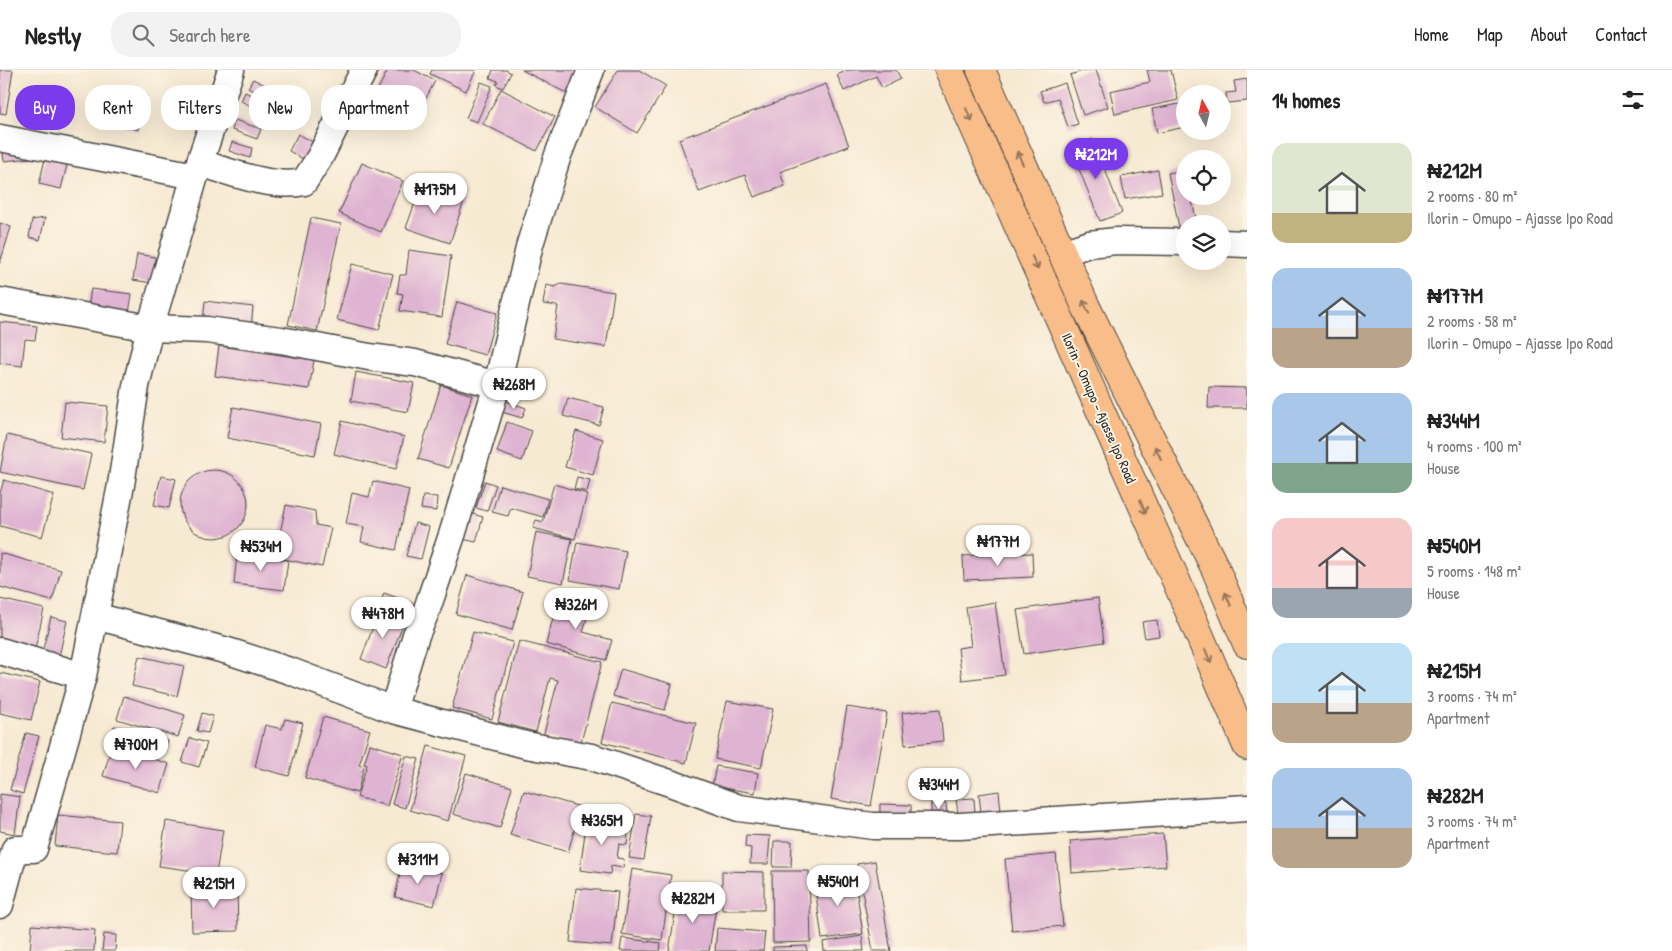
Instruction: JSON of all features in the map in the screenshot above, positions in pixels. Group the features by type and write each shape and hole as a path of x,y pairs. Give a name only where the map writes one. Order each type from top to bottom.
{"highway":[{"name":"Ilorin - Omupo - Ajasse Ipo Road","path":"949,70 1247,746"},
{"path":"981,70 1086,307 1215,568 1247,644"}],"street":[{"path":"0,905 8,847 34,849 83,676 121,485 136,386 150,328 197,170 231,70"},
{"path":"0,138 275,184 295,184 304,182 320,157 364,70"},
{"path":"393,710 416,635 426,612 453,532 497,385 530,244 558,154 591,70"},
{"path":"1062,253 1089,244 1116,240 1176,242"},
{"path":"1231,243 1247,244"},
{"path":"0,301 150,328 207,330 281,340 369,357 415,363 497,385"},
{"path":"94,616 228,650 393,710 526,745 592,758 739,808 873,826 960,826 1247,808"},
{"path":"0,651 83,676"}],"building":[{"path":"0,70 13,70 6,114 0,113"},
{"path":"388,70 414,70 435,81 427,96 427,85 380,85"},
{"path":"432,70 476,70 466,91 430,74"},
{"path":"493,70 506,70 511,73 503,88 496,85 498,81 490,78"},
{"path":"522,70 576,70 580,72 568,94"},
{"path":"618,70 639,70 666,86 637,133 595,107"},
{"path":"848,70 896,70 901,79 882,88 876,76 844,91 837,75"},
{"path":"1086,70 1096,70 1108,107 1083,115 1070,75"},
{"path":"1147,70 1171,70 1176,100 1115,114 1110,91 1150,82"},
{"path":"253,79 265,85 250,85"},
{"path":"1247,79 1247,101 1231,103 1231,92 1236,92 1234,81"},
{"path":"481,82 492,86 477,122 466,118"},
{"path":"1065,83 1078,124 1068,127 1058,98 1044,102 1040,91"},
{"path":"826,84 849,146 780,172 785,186 754,197 745,175 699,192 679,139"},
{"path":"501,89 555,117 537,151 483,124"},
{"path":"245,92 249,94 249,105 241,101"},
{"path":"1176,105 1176,129 1157,133 1152,109"},
{"path":"239,121 249,125 249,130 261,130 257,139 232,130 239,130"},
{"path":"298,134 315,143 305,160 289,151"},
{"path":"1093,139 1122,213 1100,221 1070,147"},
{"path":"232,142 252,148 250,158 229,151"},
{"path":"29,144 31,158 4,161 2,147"},
{"path":"47,151 69,157 61,189 39,184"},
{"path":"362,163 403,181 381,232 339,213"},
{"path":"1158,170 1162,193 1125,199 1121,177"},
{"path":"1176,172 1176,205 1193,205 1195,215 1177,215 1168,173"},
{"path":"421,186 464,201 450,243 406,228"},
{"path":"45,218 40,240 29,237 32,220"},
{"path":"311,218 341,224 317,331 288,325"},
{"path":"0,223 11,227 0,263"},
{"path":"409,250 451,256 442,317 400,311 403,294 397,293 400,275 406,275"},
{"path":"137,254 155,257 152,283 133,280"},
{"path":"352,264 393,274 379,330 337,320"},
{"path":"561,284 614,292 606,347 553,339 558,306 543,304 546,285 555,287"},
{"path":"91,289 132,294 129,313 88,308"},
{"path":"205,301 253,307 251,329 203,323"},
{"path":"457,302 497,313 485,355 445,344"},
{"path":"0,322 37,326 35,340 25,339 22,366 0,363"},
{"path":"219,346 314,360 309,389 215,376"},
{"path":"356,372 414,383 408,412 351,401"},
{"path":"441,385 472,395 449,468 418,459"},
{"path":"1209,387 1247,388 1247,408 1208,408"},
{"path":"568,398 604,407 599,425 563,416"},
{"path":"506,401 526,408 522,418 502,412"},
{"path":"65,402 108,406 104,442 61,437"},
{"path":"233,407 321,424 315,455 227,438"},
{"path":"342,421 404,437 396,469 334,454"},
{"path":"507,422 532,431 522,461 497,452"},
{"path":"576,431 603,439 593,475 565,467"},
{"path":"7,435 91,454 83,490 0,472"},
{"path":"221,470 233,476 242,485 248,497 246,517 238,528 221,538 207,538 190,528 182,517 180,497 190,480 201,472"},
{"path":"161,476 176,479 169,508 154,505"},
{"path":"577,477 590,480 587,492 574,489"},
{"path":"4,480 54,495 42,537 0,526 0,493"},
{"path":"373,481 409,490 396,550 361,542 364,527 346,524 352,493 369,497"},
{"path":"485,481 496,485 487,511 476,508"},
{"path":"554,484 587,494 575,539 533,528 536,520 543,522"},
{"path":"500,485 548,499 543,517 511,508 508,516 492,512"},
{"path":"423,496 437,497 436,511 421,509"},
{"path":"286,505 315,511 316,525 331,528 322,567 275,557"},
{"path":"469,513 483,517 476,542 462,539"},
{"path":"415,523 429,527 421,559 406,556"},
{"path":"536,532 572,539 563,583 527,576"},
{"path":"577,542 626,551 619,589 570,580"},
{"path":"0,553 61,570 52,601 0,587"},
{"path":"1032,553 1033,577 964,580 963,556"},
{"path":"237,554 288,560 284,590 234,584"},
{"path":"467,575 523,592 512,630 456,614"},
{"path":"384,593 412,603 407,617 379,607"},
{"path":"559,596 591,605 583,632 612,640 606,660 546,644"},
{"path":"1098,598 1104,642 1024,654 1017,610"},
{"path":"0,599 44,609 35,649 0,641"},
{"path":"995,602 1005,675 962,680 958,648 971,646 966,607"},
{"path":"380,609 405,619 386,669 361,659"},
{"path":"51,617 67,621 58,661 41,657"},
{"path":"1157,620 1159,636 1145,638 1142,622"},
{"path":"473,632 513,642 492,719 452,708"},
{"path":"519,641 602,662 580,746 543,737 558,680 550,678 536,732 498,722"},
{"path":"139,656 184,666 177,696 132,686"},
{"path":"621,669 672,684 665,710 613,696"},
{"path":"0,673 40,682 31,720 0,713"},
{"path":"124,696 185,715 178,737 117,719"},
{"path":"727,701 773,709 761,768 715,759"},
{"path":"612,703 696,723 686,763 602,742"},
{"path":"847,707 887,713 871,806 831,799"},
{"path":"940,709 943,741 905,745 902,713"},
{"path":"202,713 213,716 208,733 197,731"},
{"path":"323,717 370,730 359,765 364,767 357,793 305,778"},
{"path":"285,719 303,723 289,776 255,767 265,725 282,729"},
{"path":"114,726 168,741 164,753 111,738"},
{"path":"26,733 39,736 23,794 10,790"},
{"path":"190,738 207,743 199,767 182,762"},
{"path":"370,744 403,754 387,806 357,797 367,765 364,764"},
{"path":"112,746 169,764 160,793 103,776"},
{"path":"428,746 466,756 448,821 410,810"},
{"path":"406,756 419,759 405,808 392,804"},
{"path":"716,766 758,773 755,793 712,786"},
{"path":"466,773 512,787 500,828 453,814"},
{"path":"524,791 581,807 568,852 510,835"},
{"path":"999,791 1001,811 981,813 979,794"},
{"path":"0,794 20,797 15,834 0,831"},
{"path":"974,798 975,813 958,814 956,799"},
{"path":"931,803 946,803 947,816 931,817"},
{"path":"880,804 911,805 911,815 880,815"},
{"path":"636,814 651,816 644,860 629,858"},
{"path":"58,815 120,821 117,852 55,846"},
{"path":"587,818 620,823 619,832 628,834 627,845 619,844 617,858 624,859 623,868 611,866 610,874 580,870"},
{"path":"166,821 223,830 216,874 159,866"},
{"path":"1163,834 1166,866 1072,873 1070,841"},
{"path":"746,835 770,836 768,864 750,864 751,848 745,847"},
{"path":"774,841 792,841 791,867 773,867"},
{"path":"1056,854 1063,926 1012,931 1005,859"},
{"path":"875,861 891,951 873,951 857,864"},
{"path":"402,864 442,873 434,906 395,897"},
{"path":"632,869 671,875 662,940 622,934"},
{"path":"722,871 764,872 764,910 722,910"},
{"path":"772,871 809,871 811,942 773,943"},
{"path":"854,874 863,934 822,939 814,880"},
{"path":"237,886 238,931 192,932 191,887"},
{"path":"576,888 618,892 612,946 570,942"},
{"path":"678,895 717,901 709,951 669,951"},
{"path":"32,925 95,930 94,951 30,951"},
{"path":"717,928 765,932 763,951 715,951"},
{"path":"104,934 116,935 115,951 102,951"},
{"path":"862,936 864,951 824,951 823,942"},
{"path":"622,938 661,943 660,951 620,951"},
{"path":"807,946 807,951 773,951 773,947"}]}
